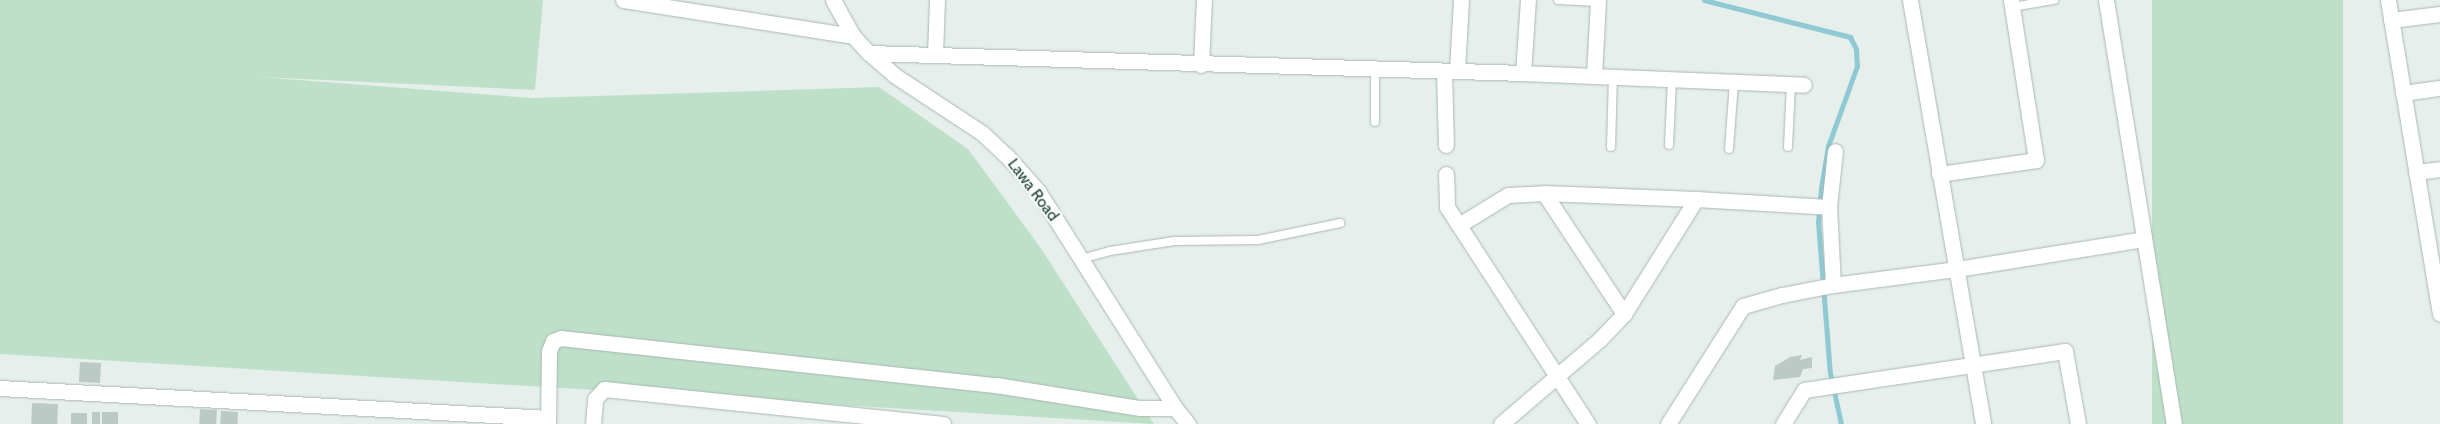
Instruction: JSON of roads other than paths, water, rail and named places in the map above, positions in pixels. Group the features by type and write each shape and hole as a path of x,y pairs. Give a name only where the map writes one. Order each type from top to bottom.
{"street":[{"path":"623,0 853,36"},
{"name":"Lawa Road","path":"833,0 853,36 869,53 894,75 954,113 1007,156 1038,191 1175,408 1188,424"},
{"path":"935,54 937,0"},
{"path":"1201,65 1204,0"},
{"path":"1446,145 1451,71 1461,0"},
{"path":"1523,73 1528,0"},
{"path":"2106,0 2174,424"},
{"path":"2388,0 2440,314"},
{"path":"1594,76 1598,1"},
{"path":"1909,1 1983,424"},
{"path":"1939,174 2036,160 2011,4"},
{"path":"2391,20 2440,14"},
{"path":"869,53 1201,65 1523,73 1734,83 1797,84"},
{"path":"2403,93 2440,88"},
{"path":"1833,285 1829,207 1835,151"},
{"path":"2416,172 2440,169"},
{"path":"1446,174 1447,207 1588,424"},
{"path":"1458,225 1508,195 1544,193 1829,207"},
{"path":"1544,193 1624,314"},
{"path":"1500,424 1555,375 1600,339 1624,314 1696,199"},
{"path":"1668,424 1743,306 1782,295 1833,285 1957,269 2144,239"},
{"path":"0,388 548,421 549,351 553,340 561,338 996,385 1140,408 1175,408"},
{"path":"1783,424 1804,390 2065,350 2078,424"},
{"path":"593,424 595,399 604,388 813,418 943,424"}],"lane":[{"path":"1558,0 1598,1"},
{"path":"2011,4 2054,0"},
{"path":"1375,69 1375,122"},
{"path":"1610,147 1613,77"},
{"path":"1670,145 1672,80"},
{"path":"1729,149 1734,83"},
{"path":"1788,147 1797,84"},
{"path":"1081,259 1110,251 1174,240 1258,240 1340,223"}],"waterway":[{"path":"1704,0 1850,37 1856,49 1857,66 1828,146 1818,222 1830,373 1841,424"}]}
